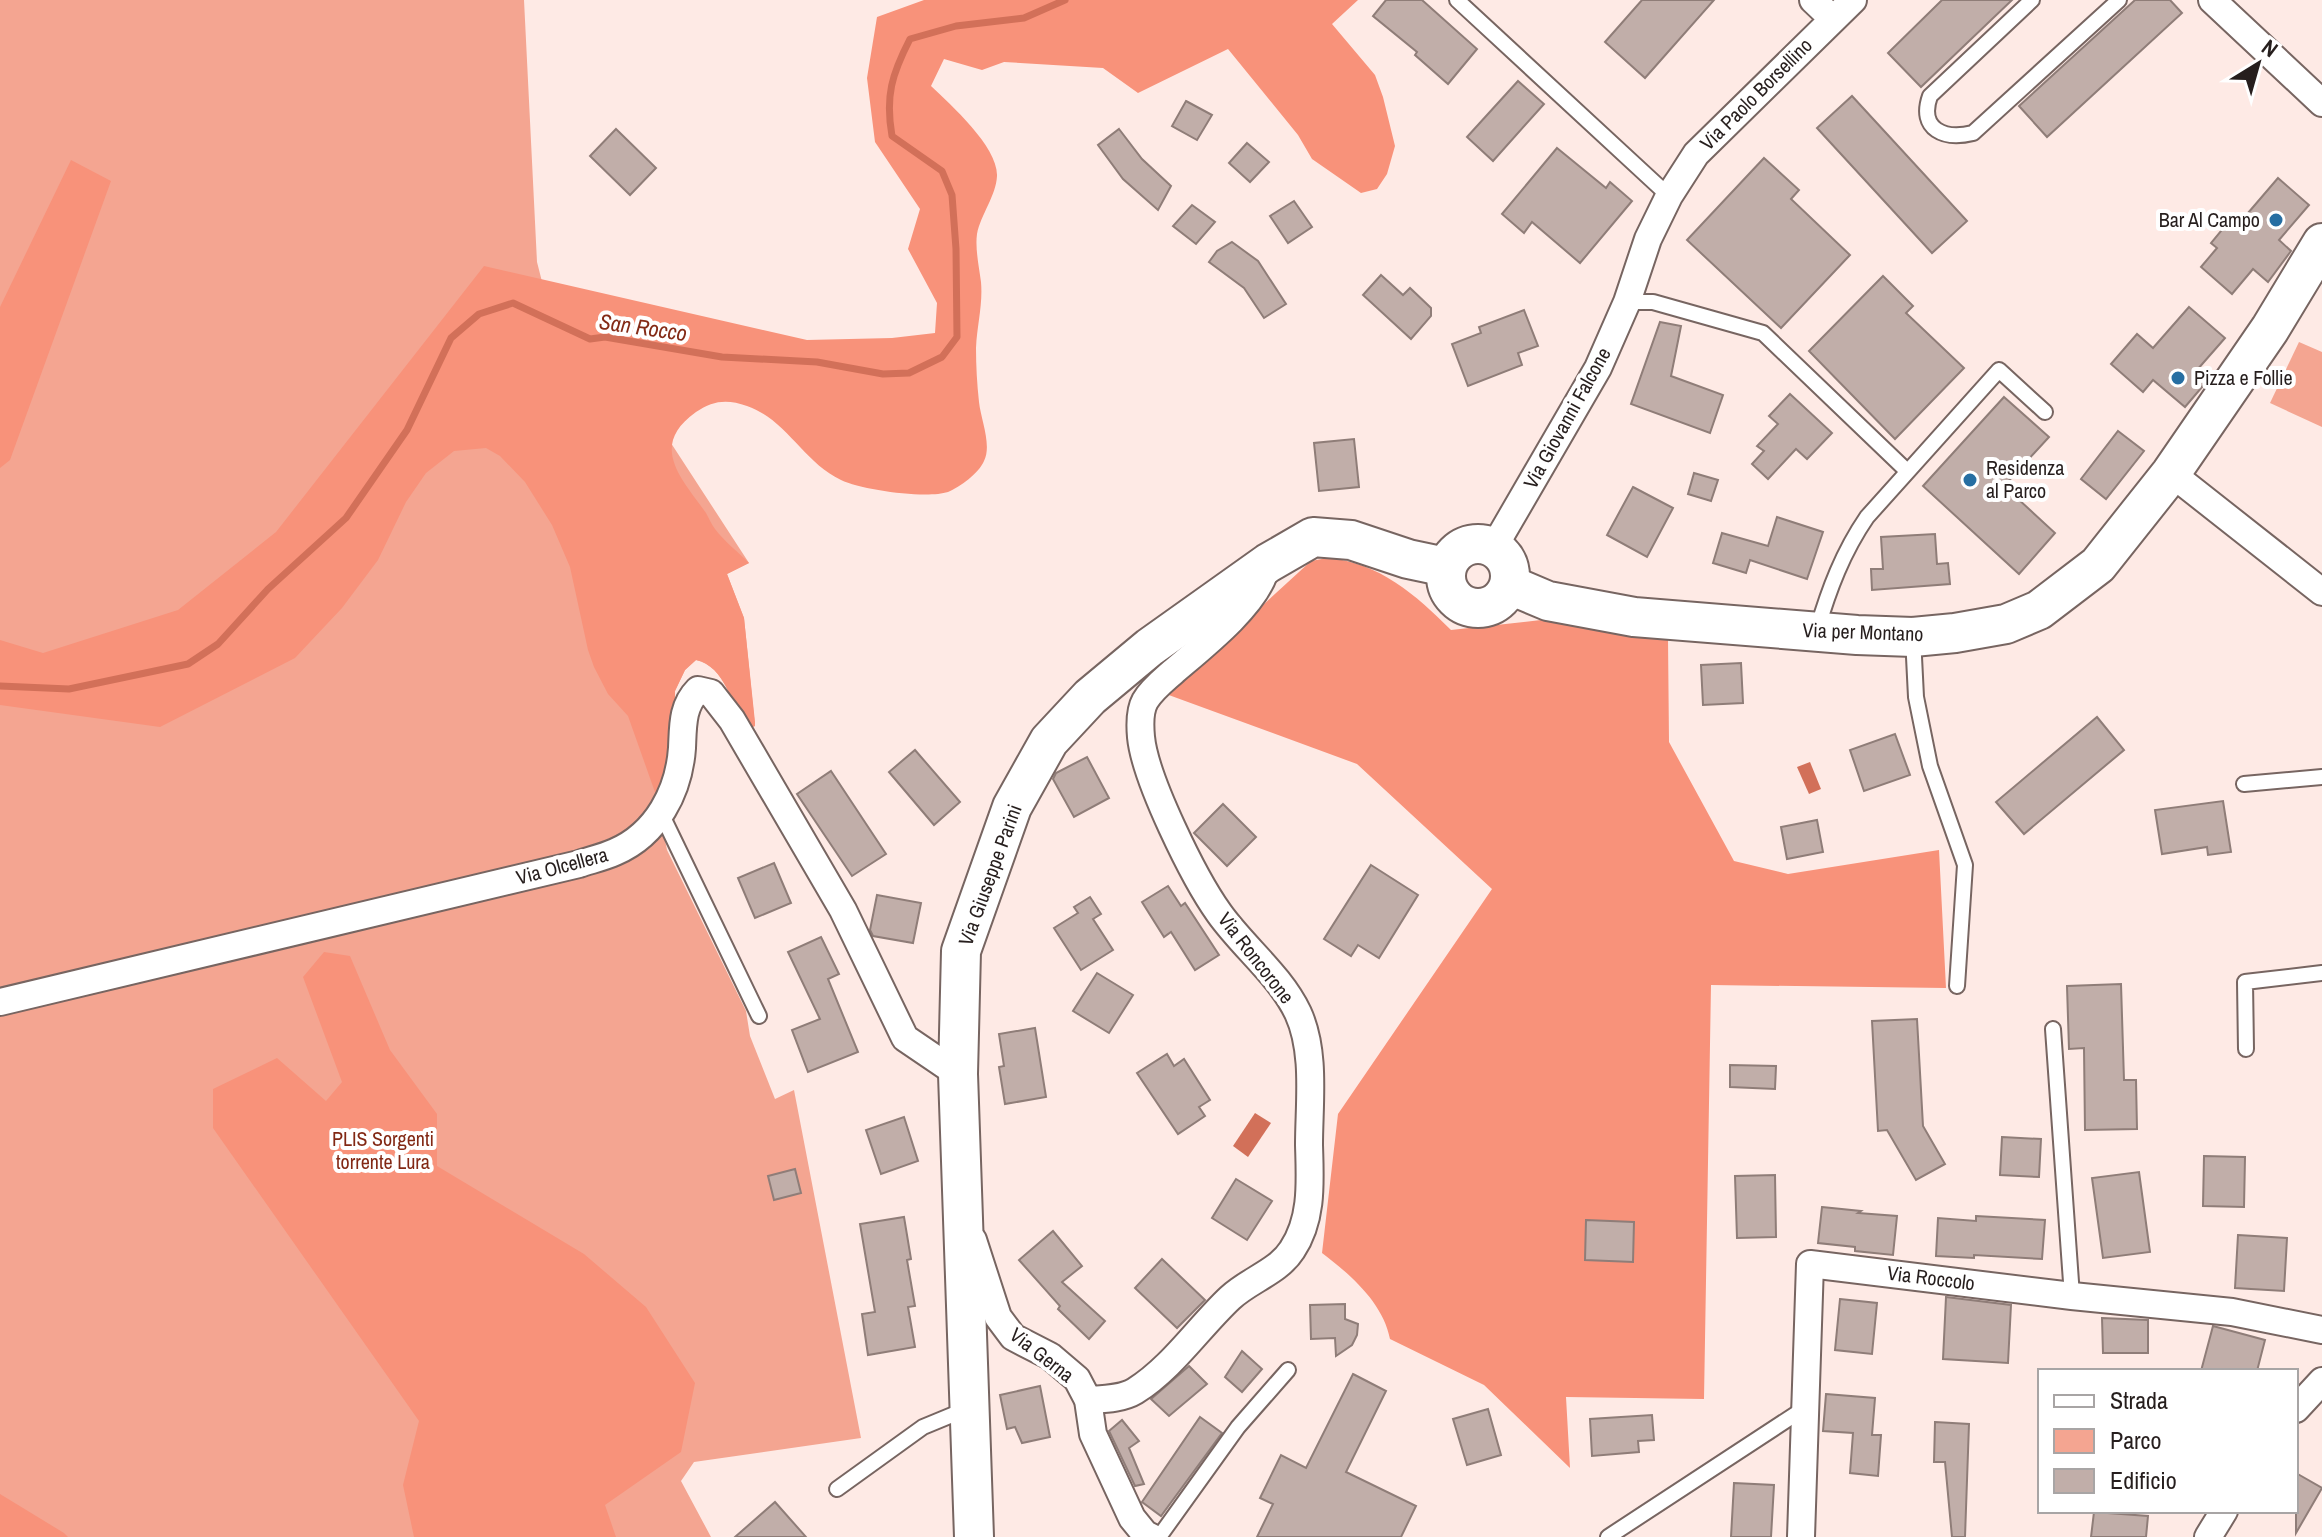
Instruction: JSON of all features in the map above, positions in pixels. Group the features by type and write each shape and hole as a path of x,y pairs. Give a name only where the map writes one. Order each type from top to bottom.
{"street":[{"path":"1813,0 1833,19"},
{"name":"Via Paolo Borsellino","path":"1669,196 1696,154 1853,0"},
{"path":"2212,0 2322,103"},
{"name":"Via Giovanni Falcone","path":"1494,547 1598,368 1627,302 1648,239 1669,196"},
{"name":"Via per Montano","path":"1510,585 1548,601 1634,617 1817,632 1913,637 2006,624 2039,610 2098,565 2171,473 2270,329 2322,243"},
{"path":"2171,473 2322,592"},
{"name":"Via Giuseppe Parini","path":"974,1537 958,1074 961,951 1012,807 1049,741 1090,697 1150,647 1268,563 1313,537 1351,540 1408,559 1446,567"},
{"path":"1480,543 1494,547 1505,557 1510,571 1510,585 1503,598 1491,606 1477,609 1462,605 1451,595 1446,581 1446,567 1454,554 1466,546 1480,543"},
{"name":"Via Roncorone","path":"1088,1400 1133,1392 1158,1372 1233,1296 1268,1270 1279,1266 1293,1250 1308,1215 1308,1063 1305,1034 1298,1013 1285,991 1211,900 1185,852 1148,769 1141,737 1141,710 1153,689 1225,627 1261,583 1268,563"},
{"name":"Via Olcellera","path":"0,1002 579,864 617,852 648,830 668,804 680,770 683,714 698,690 711,693 732,720 843,910 905,1038 958,1074"},
{"name":"Via Gerna","path":"963,1210 998,1317 1013,1337 1050,1356 1077,1379 1088,1400 1093,1434 1132,1518 1151,1537"},
{"name":"Via Roccolo","path":"1801,1537 1810,1264 2232,1312 2322,1330"},
{"path":"2298,1407 2322,1381"},
{"path":"2208,1537 2223,1513"}],"lane":[{"path":"1457,0 1669,196"},
{"path":"2032,0 1930,96 1927,104 1929,121 1941,133 1957,137 1973,133 2119,0"},
{"path":"1627,302 1653,302 1763,333 1907,471"},
{"path":"1817,632 1827,596 1850,542 1867,517 1999,370 2045,412"},
{"path":"1913,637 1916,697 1930,766 1965,865 1957,986"},
{"path":"2244,784 2322,777"},
{"path":"661,813 759,1016"},
{"path":"2246,1049 2245,982 2322,973"},
{"path":"2053,1029 2072,1296"},
{"path":"1159,1537 1238,1427 1288,1370"},
{"path":"837,1489 923,1427 970,1407"},
{"path":"1608,1537 1805,1408"}],"green space":[{"name":"PLIS Sorgenti torrente Lura","path":"0,0 524,0 537,262 552,321 669,440 749,563 727,574 744,618 755,726 745,730 721,678 706,664 696,660 685,670 675,691 675,759 656,795 667,850 746,1011 750,1036 775,1099 794,1090 861,1438 694,1462 681,1481 711,1537 18,1537 0,1527"},
{"path":"924,0 1358,0 1332,24 1375,75 1395,146 1387,174 1377,189 1361,193 1312,159 1298,135 1228,49 1138,93 1103,68 1004,62 982,70 944,59 931,86 982,140 990,152 997,176 977,239 981,307 976,362 986,440 984,461 969,479 948,492 894,492 841,480 816,463 773,421 761,412 740,404 721,402 708,405 682,425 674,437 672,450 680,475 715,529 749,563 727,574 744,618 755,726 745,730 721,678 706,664 696,660 685,670 675,691 675,759 656,795 628,716 608,694 594,667 570,567 552,525 525,482 500,456 486,448 454,451 426,473 406,502 378,560 342,608 295,658 160,727 0,705 0,640 43,653 178,610 276,532 484,266 807,340 892,338 935,333 937,303 908,249 920,209 875,142 867,78 877,17"},
{"path":"71,160 111,181 10,460 0,468 0,307"},
{"path":"2299,342 2322,352 2322,427 2270,403"},
{"path":"1327,558 1380,573 1410,593 1451,630 1541,620 1668,639 1669,742 1734,861 1788,874 1939,850 1946,988 1711,985 1704,1399 1566,1397 1570,1468 1484,1385 1390,1339 1373,1302 1354,1280 1322,1253 1338,1114 1492,889 1357,764 1166,694 1311,561"},
{"path":"324,952 350,956 390,1050 437,1114 437,1166 584,1254 646,1307 695,1383 681,1452 605,1505 616,1537 414,1537 403,1485 419,1421 213,1128 213,1089 277,1058 326,1101 342,1082 303,977"},
{"path":"0,1494 64,1533 68,1537 0,1537"}],"shaded area":[{"path":"1810,762 1821,789 1809,794 1797,767"},
{"path":"1255,1113 1271,1123 1248,1157 1233,1146"}],"building":[{"path":"1386,0 1422,0 1477,49 1448,84 1415,55 1417,52 1373,16"},
{"path":"1642,0 1714,0 1645,78 1605,42"},
{"path":"1942,0 2012,0 1921,87 1888,53"},
{"path":"2135,0 2170,0 2182,13 2047,137 2019,106"},
{"path":"1518,81 1544,104 1493,161 1467,137"},
{"path":"1852,96 1967,221 1932,253 1817,128"},
{"path":"1186,101 1212,115 1197,140 1172,126"},
{"path":"616,129 656,168 630,195 590,156"},
{"path":"1119,129 1142,159 1171,186 1158,210 1123,179 1098,145"},
{"path":"1247,143 1269,162 1250,182 1229,163"},
{"path":"1557,148 1606,188 1610,182 1632,201 1580,263 1532,222 1524,233 1502,214"},
{"path":"1764,158 1799,190 1791,199 1850,255 1781,328 1687,240"},
{"path":"2278,178 2309,205 2279,240 2291,251 2268,282 2253,269 2232,294 2201,267 2217,248 2211,243 2235,214 2242,220"},
{"path":"1294,201 1312,227 1288,243 1270,216"},
{"path":"1192,205 1215,222 1196,244 1173,226"},
{"path":"1232,242 1258,261 1286,304 1264,318 1244,288 1209,262 1217,251"},
{"path":"1381,275 1403,295 1410,288 1431,308 1431,316 1411,339 1363,295"},
{"path":"1883,276 1913,306 1906,313 1964,368 1895,439 1809,351"},
{"path":"2189,307 2225,338 2197,370 2208,380 2185,407 2153,380 2143,392 2111,364 2137,334 2153,348"},
{"path":"1524,310 1538,346 1518,353 1522,365 1468,386 1452,344 1481,333 1479,327"},
{"path":"1660,322 1681,326 1671,376 1723,395 1710,433 1631,404"},
{"path":"1790,394 1832,433 1807,459 1796,449 1768,479 1752,464 1764,451 1757,446 1778,424 1769,416"},
{"name":"Residenza al Parco","path":"2004,397 2049,437 2004,486 2055,533 2019,574 1923,486"},
{"path":"2118,431 2144,451 2106,499 2081,479"},
{"path":"1354,439 1359,487 1319,491 1314,443"},
{"path":"1694,473 1718,480 1711,501 1688,494"},
{"path":"1633,487 1673,508 1647,557 1607,535"},
{"path":"1777,517 1823,532 1807,579 1750,560 1746,573 1713,563 1722,533 1768,546"},
{"path":"1935,534 1937,564 1948,563 1950,584 1872,590 1871,569 1883,569 1881,537"},
{"path":"1741,663 1743,703 1703,705 1701,665"},
{"path":"2097,717 2124,750 2024,834 1996,802"},
{"path":"1895,734 1910,775 1864,791 1850,750"},
{"path":"915,750 960,802 934,825 889,772"},
{"path":"1087,757 1109,798 1074,817 1053,779 1056,773"},
{"path":"831,771 886,854 852,876 797,794"},
{"path":"2223,801 2231,852 2208,855 2207,847 2162,854 2155,810"},
{"path":"1223,804 1256,837 1227,866 1194,833"},
{"path":"1817,820 1823,852 1787,859 1781,827"},
{"path":"774,863 791,903 755,918 738,878"},
{"path":"1371,865 1418,895 1379,958 1358,945 1351,956 1324,939"},
{"path":"1168,886 1181,906 1185,903 1219,955 1195,970 1171,932 1164,937 1142,902"},
{"path":"877,895 921,903 913,943 873,936 870,930"},
{"path":"1090,897 1101,914 1093,919 1113,950 1081,970 1054,928 1078,913 1074,907"},
{"path":"821,937 839,974 828,979 858,1052 808,1072 792,1030 820,1019 788,952"},
{"path":"1097,973 1133,995 1109,1033 1073,1011"},
{"path":"2121,984 2124,1080 2136,1080 2137,1129 2085,1130 2084,1048 2069,1049 2067,986"},
{"path":"1917,1019 1923,1126 1945,1164 1916,1180 1887,1130 1878,1131 1872,1021"},
{"path":"1035,1028 1046,1097 1005,1104 999,1067 1004,1066 999,1034"},
{"path":"1167,1054 1174,1066 1184,1059 1210,1100 1199,1107 1205,1116 1178,1134 1137,1073"},
{"path":"1730,1065 1776,1066 1775,1089 1730,1087"},
{"path":"904,1117 918,1161 881,1174 866,1130"},
{"path":"2002,1137 2041,1139 2039,1177 2000,1175"},
{"path":"2204,1156 2245,1157 2244,1207 2203,1206"},
{"path":"795,1169 801,1193 774,1200 768,1176"},
{"path":"2139,1172 2150,1252 2103,1258 2092,1178"},
{"path":"1775,1175 1776,1237 1737,1238 1735,1176"},
{"path":"1236,1179 1272,1201 1247,1240 1212,1218"},
{"path":"1822,1207 1897,1216 1893,1255 1818,1243"},
{"path":"1976,1216 2045,1220 2042,1259 1936,1256 1938,1218 1976,1221"},
{"path":"904,1217 915,1306 908,1307 915,1347 868,1355 862,1314 875,1312 860,1224"},
{"path":"1586,1220 1634,1222 1633,1262 1585,1260"},
{"path":"1053,1231 1082,1266 1062,1282 1105,1321 1089,1339 1058,1309 1060,1306 1019,1260"},
{"path":"2238,1235 2287,1238 2284,1291 2235,1288"},
{"path":"1162,1259 1205,1300 1177,1328 1135,1288"},
{"path":"1946,1297 2011,1305 2008,1363 1943,1359"},
{"path":"1840,1299 1877,1303 1872,1354 1835,1350"},
{"path":"1345,1304 1345,1319 1358,1324 1357,1335 1352,1345 1336,1356 1335,1338 1311,1339 1310,1305"},
{"path":"2102,1318 2148,1320 2148,1353 2103,1353"},
{"path":"2213,1326 2265,1340 2258,1369 2202,1369"},
{"path":"1242,1351 1262,1369 1242,1392 1225,1377"},
{"path":"1189,1366 1207,1384 1169,1416 1151,1399"},
{"path":"1353,1374 1386,1391 1346,1472 1416,1506 1401,1537 1257,1537 1273,1504 1260,1498 1281,1455 1306,1468"},
{"path":"1040,1386 1050,1437 1022,1443 1015,1427 1007,1429 1000,1395"},
{"path":"1826,1394 1875,1398 1872,1435 1881,1435 1878,1476 1850,1473 1853,1433 1823,1431"},
{"path":"1488,1409 1501,1455 1467,1465 1453,1419"},
{"path":"1652,1415 1654,1440 1638,1441 1639,1452 1592,1456 1590,1419"},
{"path":"1200,1417 1222,1433 1161,1516 1142,1502"},
{"path":"1122,1420 1139,1441 1129,1448 1144,1484 1135,1486 1109,1431"},
{"path":"1935,1422 1969,1424 1965,1537 1952,1537 1945,1462 1934,1462"},
{"path":"2298,1474 2322,1488 2296,1533 2298,1513"},
{"path":"1734,1483 1774,1485 1771,1537 1731,1537"},
{"path":"775,1502 806,1537 735,1537"},
{"path":"2094,1513 2148,1516 2146,1537 2091,1537"}],"waterway":[{"name":"San Rocco","path":"0,686 69,689 188,664 218,644 268,589 346,518 407,430 451,338 479,314 513,303 590,339 605,337 722,357 817,362 883,374 909,373 942,357 957,337 952,195 942,171 892,136 890,97 899,63 910,39 956,26 1024,18 1065,0"}],"place":[{"name":"Bar Al Campo","path":"2276,220"},
{"name":"Pizza e Follie","path":"2178,378"},
{"name":"Residenza al Parco","path":"1970,480"}]}
